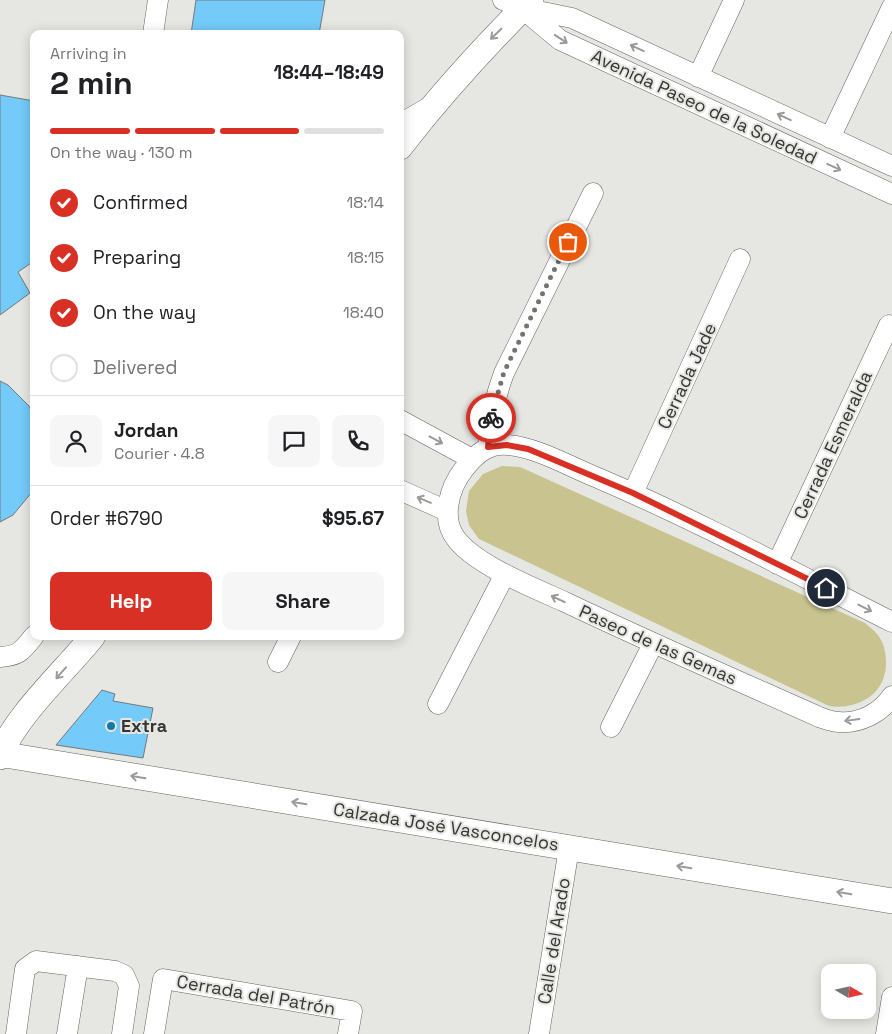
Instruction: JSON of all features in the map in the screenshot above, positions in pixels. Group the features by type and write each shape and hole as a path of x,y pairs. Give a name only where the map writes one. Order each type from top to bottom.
{"main road":[{"path":"404,142 432,105 490,40 519,3"},
{"path":"0,755 26,714 90,640"},
{"name":"Calzada José Vasconcelos","path":"0,755 892,901"}],"street":[{"path":"698,76 734,0"},
{"path":"151,1 153,30"},
{"name":"Avenida Paseo de la Soledad","path":"519,3 572,18 892,166"},
{"name":"Avenida Paseo de la Soledad","path":"519,3 560,40 892,194"},
{"path":"830,138 892,7"},
{"path":"404,122 432,105"},
{"path":"488,447 494,400 504,372 592,193"},
{"name":"Cerrada Jade","path":"633,493 740,259"},
{"name":"Cerrada Esmeralda","path":"777,564 889,325"},
{"path":"404,422 472,459"},
{"path":"404,492 447,511 453,488 461,473 472,459 488,447 507,445 528,449 633,493 892,622"},
{"name":"Paseo de las Gemas","path":"447,511 449,525 456,540 471,553 505,574 653,644 819,717 839,722 857,720 871,715 888,702 892,696"},
{"path":"438,704 505,574"},
{"path":"0,657 13,656 23,650 31,640"},
{"path":"278,662 288,640"},
{"path":"611,727 653,644"},
{"name":"Calle del Arado","path":"539,1034 569,848"},
{"path":"16,1034 25,969 36,961 115,971 124,975 129,986 122,1034"},
{"path":"68,1034 78,966"},
{"name":"Cerrada del Patrón","path":"154,1034 163,979 352,1011 348,1034"},
{"path":"886,1034 892,997"}],"shaded area":[{"path":"502,466 520,467 865,623 881,640 886,655 885,674 881,684 875,692 859,703 839,707 829,706 479,539 469,525 466,511 469,491 483,474"}],"building":[{"path":"196,0 325,0 320,30 192,30"},
{"path":"0,95 30,100 30,264 18,272 30,293 0,315"},
{"path":"0,381 8,385 30,408 30,494 13,515 0,522"},
{"name":"Extra","path":"102,690 115,694 113,701 153,708 143,758 56,745"}],"way so far":[{"path":"491,418 494,400 504,372 568,242"}],"place":[{"name":"Extra","path":"111,726"}],"route":[{"path":"491,418 488,447 507,445 528,449 552,459 633,493 826,588"}]}
